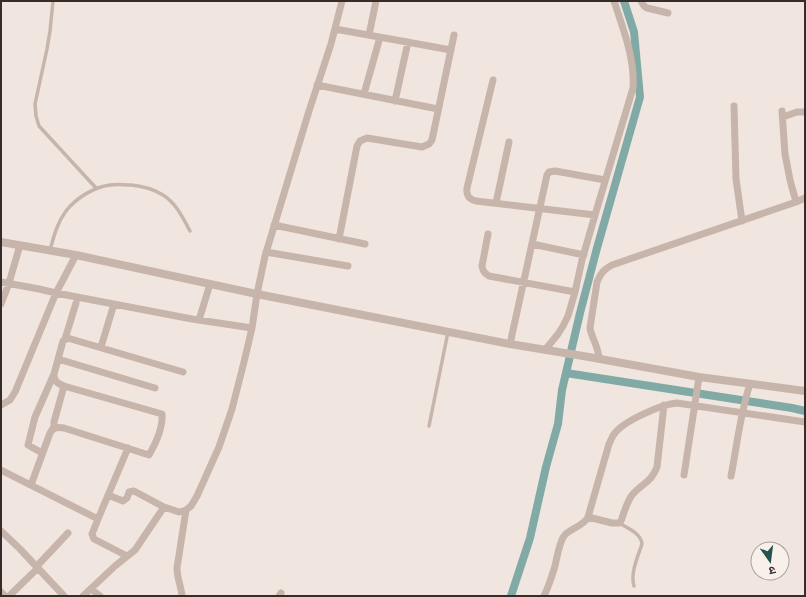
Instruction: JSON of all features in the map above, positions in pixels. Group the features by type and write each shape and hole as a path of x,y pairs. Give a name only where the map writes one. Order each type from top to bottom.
{"street":[{"path":"108,495 124,501 126,500 129,492 134,491 164,507 179,512 186,510 191,506 197,496 219,447 232,409 252,328 257,294 266,252 335,29 342,1"},
{"path":"369,35 376,1"},
{"path":"547,351 564,326 568,316 605,180 633,88 634,76 628,48 614,1"},
{"path":"641,1 647,8 668,13"},
{"path":"335,29 450,50"},
{"path":"339,239 358,143 367,138 422,147 429,144 432,140 454,35"},
{"path":"364,94 380,37"},
{"path":"394,101 408,42"},
{"path":"493,80 466,192 467,196 476,201 595,216"},
{"path":"317,85 438,109"},
{"path":"734,106 736,179 742,221"},
{"path":"796,202 786,160 782,114 805,112"},
{"path":"496,203 508,142"},
{"path":"510,344 546,178 549,172 556,171 605,180"},
{"path":"599,359 599,354 590,328 597,282 604,270 612,265 805,198"},
{"path":"274,225 365,244"},
{"path":"488,234 482,266 482,271 484,274 575,292"},
{"path":"1,242 76,255 257,294 547,351 699,377 805,391"},
{"path":"532,244 584,255"},
{"path":"1,304 20,245"},
{"path":"266,252 348,266"},
{"path":"1,405 10,400 15,392 56,294 76,255"},
{"path":"1,282 39,289 56,294 252,328"},
{"path":"199,320 210,284"},
{"path":"42,453 28,445 35,417 54,374 62,343 65,339 76,303"},
{"path":"101,348 114,304"},
{"path":"65,339 68,338 182,372"},
{"path":"58,359 155,388"},
{"path":"52,430 58,427 64,428 149,455 153,449 162,423 162,414 64,386 55,382 54,374"},
{"path":"684,475 699,377"},
{"path":"731,476 750,384"},
{"path":"31,485 42,453 54,426 64,386"},
{"path":"544,596 552,577 563,537 570,531 583,524 588,517 612,437 620,428 630,421 664,405 677,403 805,422"},
{"path":"588,517 612,523 621,521 632,495 649,481 654,474 657,467 664,405"},
{"path":"127,556 94,539 92,534 128,448"},
{"path":"1,470 98,519"},
{"path":"83,596 134,550 164,507"},
{"path":"182,596 177,568 186,510"},
{"path":"1,531 64,596"},
{"path":"9,596 68,533"},
{"path":"91,589 100,596"},
{"path":"1,592 5,596"}],"lane":[{"path":"53,1 47,49 35,104 36,116 39,126 96,188"},
{"path":"50,250 58,223 73,203 96,188 109,185 139,186 149,188 164,195 175,206 190,231"},
{"path":"429,426 448,331"},
{"path":"619,522 639,536 642,541 633,574 634,586"}],"waterway":[{"path":"511,596 530,538 546,467 558,424 562,390 580,313 640,97 634,32 624,1"},
{"path":"566,373 805,411"}]}
